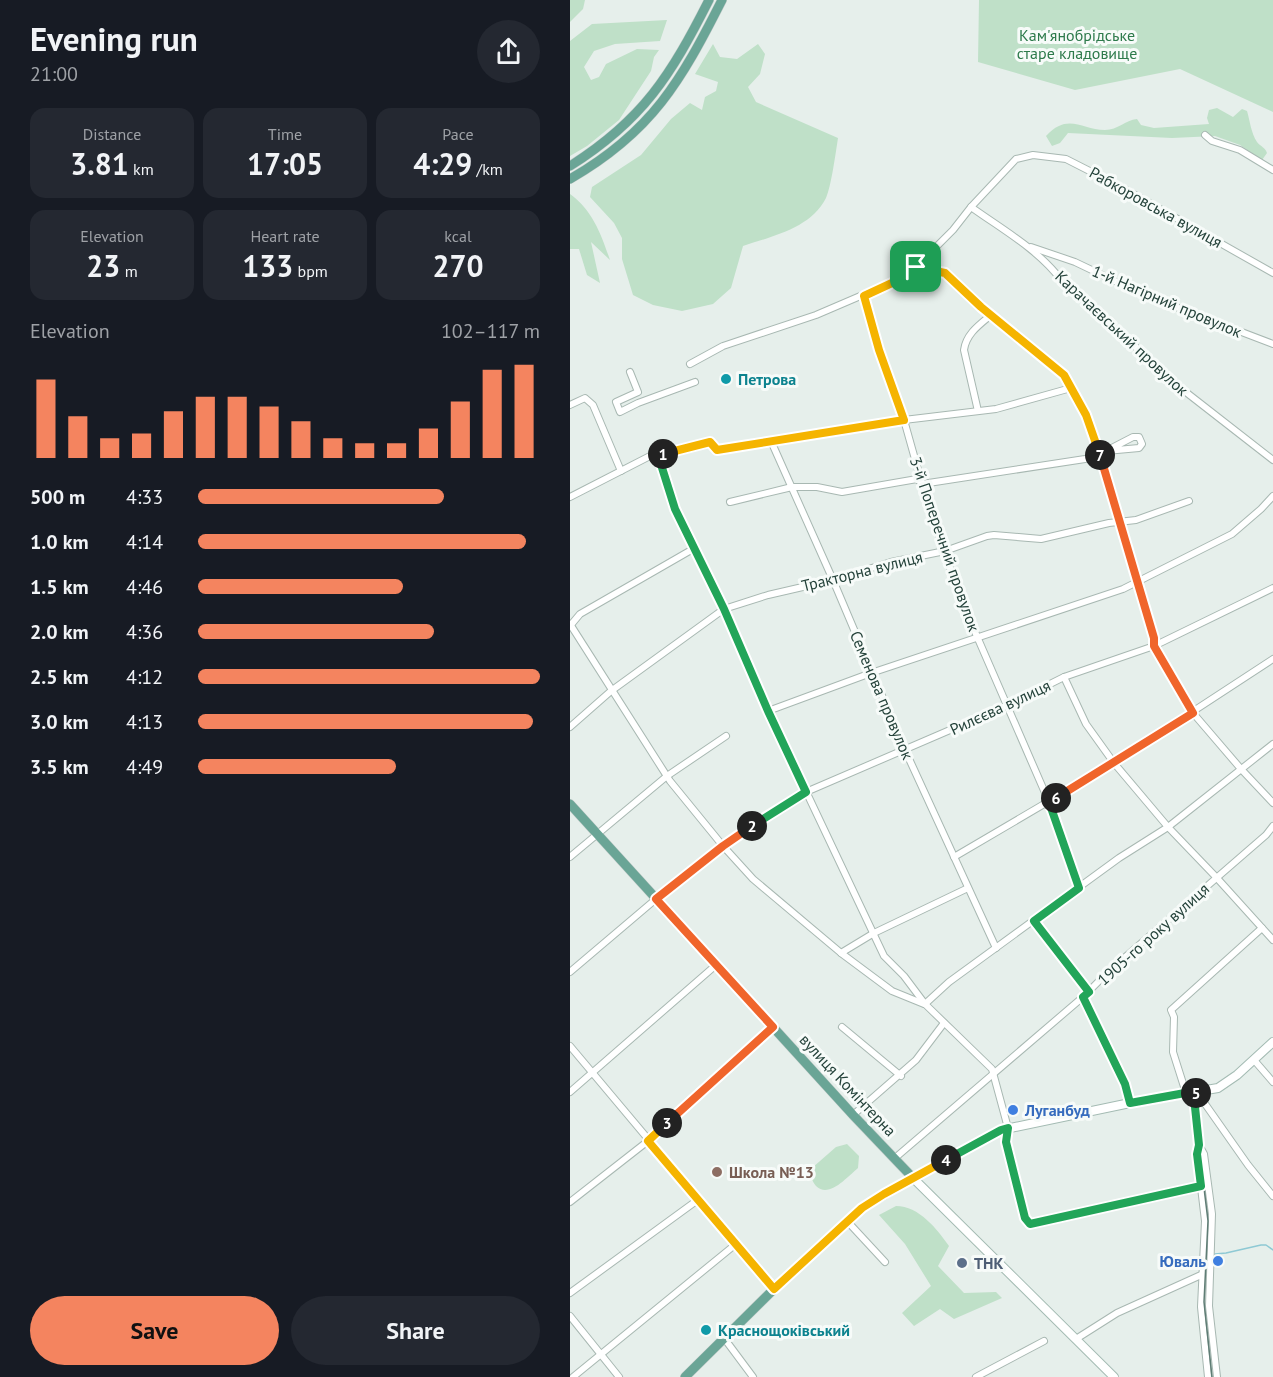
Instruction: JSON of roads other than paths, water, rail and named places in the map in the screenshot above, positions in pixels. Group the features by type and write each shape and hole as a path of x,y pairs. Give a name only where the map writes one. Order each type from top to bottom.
{"main road":[{"path":"570,166 625,126 648,101 678,58 709,0"},
{"path":"570,179 599,162 637,131 660,106 696,51 722,0"},
{"name":"вулиця Комінтерна","path":"570,804 914,1178"},
{"path":"685,1377 847,1221 877,1198 914,1178"}],"street":[{"path":"1204,135 1212,141 1240,150 1273,170"},
{"name":"Рабкоровська вулиця","path":"971,207 1016,159 1033,155 1066,159 1123,188 1273,273"},
{"path":"690,364 723,346 816,315 907,276 953,230 971,207"},
{"name":"Карачаєвський провулок","path":"971,207 1028,246 1062,281 1187,393 1273,460"},
{"name":"1-й Нагірний провулок","path":"1028,246 1075,262 1142,294 1273,344"},
{"path":"916,267 945,273 991,315 1064,375 1086,415 1100,455 1154,638 1154,646 1193,713 1240,769 1273,802"},
{"name":"3-й Поперечний провулок","path":"864,296 879,350 904,420 922,484 959,595 1049,802 1079,888"},
{"path":"978,411 964,350 965,341 991,315"},
{"path":"630,372 638,392 616,402 620,412 695,382"},
{"path":"570,497 650,456 710,442 717,450 904,420 996,409 1071,388"},
{"path":"570,405 585,398 593,405 621,471"},
{"path":"730,502 792,487 817,487 842,492 917,479 922,484 1045,466 1100,455 1107,451 1133,437 1139,437 1142,444 1139,448 1107,451"},
{"name":"Семенова провулок","path":"771,441 833,580 871,674 996,948"},
{"path":"658,455 675,509 693,549 724,609 768,711 884,956 904,976 925,1004 992,1069 1008,1128 1006,1142 1025,1218 1030,1224 1201,1186"},
{"path":"768,711 1123,589 1232,534 1273,496"},
{"name":"Тракторна вулиця","path":"570,727 611,691 724,609 891,562 945,551 993,535 1041,539 1136,520 1189,501"},
{"path":"693,549 580,614 570,626 667,776 723,846 753,879 841,953 892,991 925,1004"},
{"name":"Рилєєва вулиця","path":"656,899 723,846 806,792 1008,705 1064,677 1154,646 1273,588"},
{"path":"954,857 1114,763 1273,659"},
{"path":"1064,677 1086,724 1114,763 1168,827 1273,940"},
{"path":"570,857 667,776 726,736"},
{"path":"925,1004 949,982 1119,858 1168,827 1273,744"},
{"name":"1905-го року вулиця","path":"895,1158 1089,992 1108,972 1266,835 1273,826"},
{"path":"841,953 873,933 968,888"},
{"path":"570,972 656,899"},
{"path":"1034,921 1089,992"},
{"path":"1186,1093 1173,1052 1174,1017 1171,1010 1262,928"},
{"path":"570,1092 716,965"},
{"path":"1083,997 1125,1084 1130,1103"},
{"path":"854,1115 916,1060 944,1023"},
{"path":"570,1202 648,1141 773,1027"},
{"path":"842,1027 900,1076"},
{"path":"914,1178 1001,1130 1130,1103 1218,1088 1237,1076 1273,1042"},
{"path":"570,1046 774,1289"},
{"path":"1254,1060 1273,1082"},
{"path":"1196,1091 1195,1107 1199,1145 1197,1154 1205,1221 1201,1275 1202,1329 1208,1377"},
{"path":"1196,1091 1248,1165 1273,1196"},
{"path":"1199,1145 1204,1154 1212,1214 1209,1306 1217,1377"},
{"name":"вулиця Комінтерна","path":"914,1178 1114,1377"},
{"path":"570,1293 699,1199"},
{"path":"847,1221 885,1262"},
{"path":"573,1377 736,1244"},
{"path":"1076,1339 1117,1313 1201,1275"},
{"path":"570,1316 619,1377"},
{"path":"724,1338 753,1377"},
{"path":"976,1377 1044,1341"}],"waterway":[{"path":"1215,1254 1261,1245 1266,1245 1273,1250"}],"tram line":[{"path":"1191,1106 1208,1221 1204,1302 1212,1377"}],"place":[{"name":"Петрова","path":"726,379"},
{"name":"Луганбуд","path":"1013,1110"},
{"name":"Школа №13","path":"717,1172"},
{"name":"Юваль","path":"1218,1261"},
{"name":"ТНК","path":"962,1263"},
{"name":"Краснощоківський","path":"706,1330"}],"park label":[{"name":"Кам'янобрідське старе кладовище","path":"1077,44"}]}
